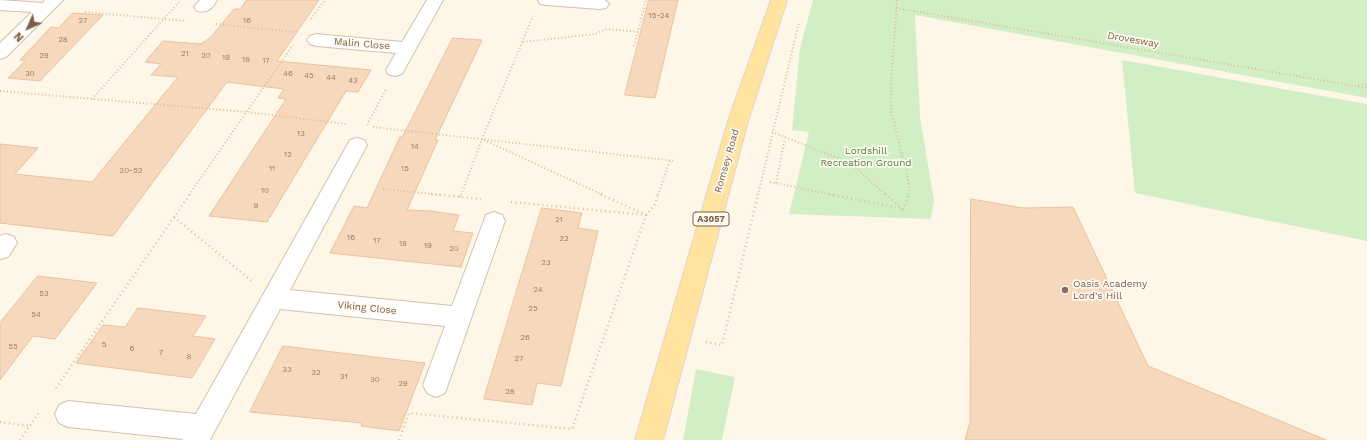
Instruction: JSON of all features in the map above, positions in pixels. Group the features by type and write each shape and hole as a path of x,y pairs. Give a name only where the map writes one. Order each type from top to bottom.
{"main road":[{"name":"Romsey Road","path":"649,440 738,121 779,0"}],"street":[{"name":"Malin Close","path":"395,70 435,0"},
{"path":"546,0 600,4"},
{"path":"0,5 50,4"},
{"path":"0,53 50,4"},
{"name":"Malin Close","path":"316,40 407,48"},
{"path":"68,414 199,434 274,298 358,132"},
{"path":"436,385 500,211"},
{"name":"Viking Close","path":"274,298 460,317"}],"path":[{"path":"92,99 180,0"},
{"path":"311,20 325,0"},
{"path":"634,46 640,32 646,0"},
{"path":"897,0 891,82 891,110 910,190 903,210"},
{"name":"Drovesway","path":"896,8 1367,88"},
{"path":"460,197 482,139 532,20"},
{"path":"678,335 722,345 799,21"},
{"path":"522,42 595,34 606,29 640,32"},
{"path":"52,394 297,39"},
{"path":"358,132 395,70"},
{"path":"1353,85 1367,84"},
{"path":"0,91 247,112 358,132 482,139 675,161"},
{"path":"772,132 850,162 903,210"},
{"path":"776,183 785,138"},
{"path":"482,139 646,215"},
{"path":"399,440 410,413 572,429 646,215 655,204 670,160"},
{"path":"770,182 903,210"},
{"path":"383,190 483,199"},
{"path":"500,211 646,215"},
{"path":"174,217 274,298"},
{"path":"20,440 43,407"},
{"path":"0,422 29,426"}],"green space":[{"name":"Lordshill Recreation Ground","path":"813,0 1367,0 1367,98 915,15 920,117 934,201 931,219 789,214 809,132 792,130 800,48"},
{"path":"1122,60 1367,104 1367,241 1135,193"},
{"path":"696,369 735,377 722,440 683,440"}],"building":[{"path":"247,0 319,0 277,61 371,70 358,92 346,91 267,222 209,216 286,99 278,98 284,89 227,82 113,236 0,223 0,144 38,148 15,174 92,182 178,77 151,75 161,64 145,62 163,41 201,44 211,37 234,9 240,9"},
{"path":"649,0 678,0 655,98 625,95"},
{"path":"73,13 103,15 40,81 8,78 25,61 20,60 51,27 58,28"},
{"path":"453,38 482,40 435,140 438,140 407,210 430,211 459,215 453,231 473,233 461,267 330,253 354,206 367,208 400,137 402,137"},
{"path":"971,199 1023,208 1073,207 1148,366 1326,440 965,440 970,422"},
{"path":"542,208 582,213 578,228 598,231 561,386 537,383 532,405 484,399"},
{"path":"38,276 97,283 55,339 33,336 0,380 0,323"},
{"path":"138,308 206,316 193,336 215,339 192,378 76,363 103,325 125,327"},
{"path":"283,346 425,363 399,431 361,426 362,423 250,412"}],"place":[{"name":"Oasis Academy Lord's Hill","path":"1065,290"}]}
